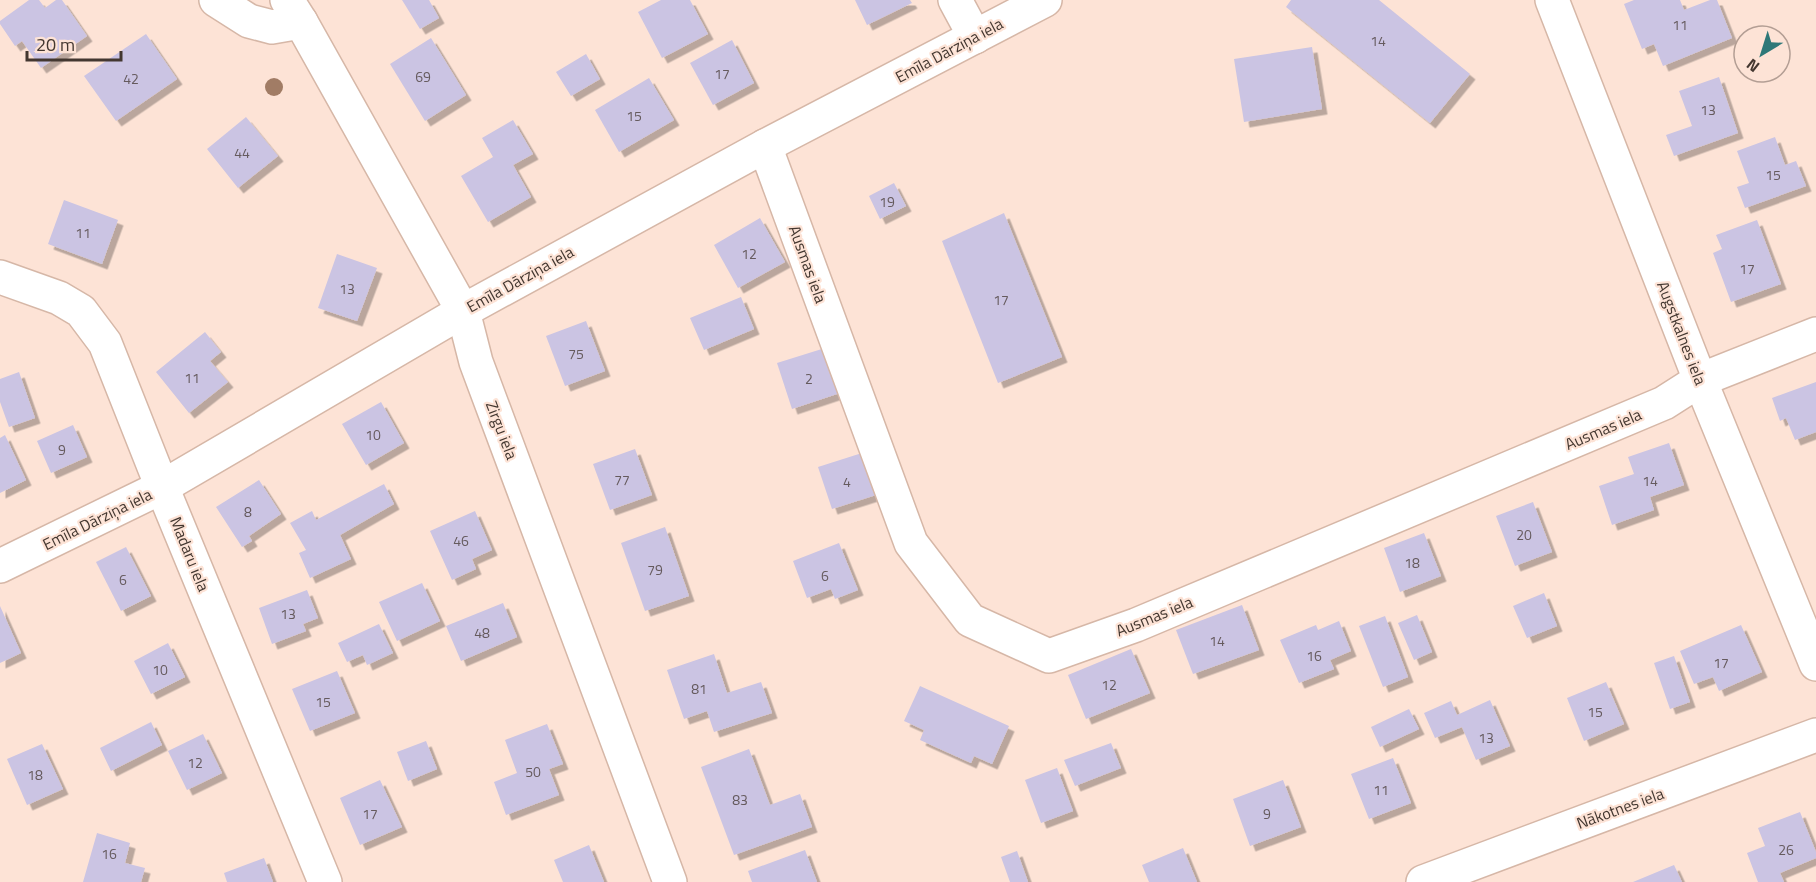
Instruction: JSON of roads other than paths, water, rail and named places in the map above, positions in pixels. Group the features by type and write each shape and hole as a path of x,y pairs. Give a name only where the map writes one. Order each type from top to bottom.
{"street":[{"path":"216,0 249,21 272,27 294,11"},
{"path":"955,0 975,37"},
{"name":"Emīla Dārziņa iela","path":"0,566 162,487 463,311 765,146 1045,0"},
{"name":"Augstkalnes iela","path":"1552,0 1700,380 1816,664"},
{"name":"Zirgu iela","path":"294,11 463,311 476,362 670,882"},
{"name":"Ausmas iela","path":"765,146 911,543 970,620 1049,656 1136,625 1664,403 1700,380 1816,334"},
{"name":"Madaru iela","path":"0,277 59,298 81,310 105,343 162,487 326,882"},
{"name":"Nākotnes iela","path":"1423,882 1463,875 1816,735"}]}
